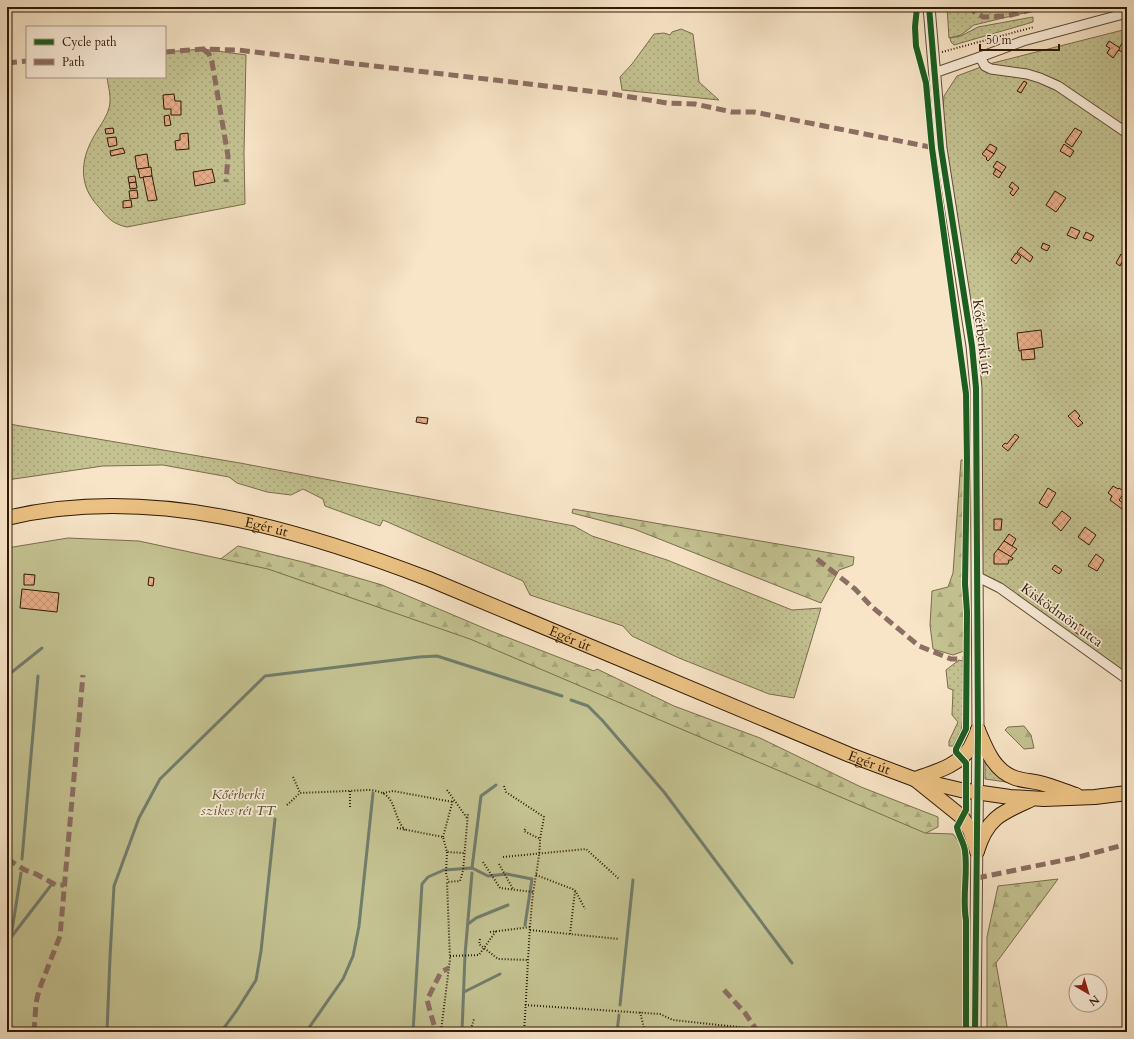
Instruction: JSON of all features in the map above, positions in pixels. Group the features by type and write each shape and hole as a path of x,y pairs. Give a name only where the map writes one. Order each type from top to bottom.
{"main road":[{"name":"Egér út","path":"7,518 47,510 76,507 102,506 154,508 199,513 287,531 393,565 429,579 863,760 914,779 977,792 1031,799 1083,797 1127,793"},
{"path":"914,779 942,769 962,758 970,747 978,730"},
{"path":"978,730 991,758 1001,770 1013,778 1026,782 1041,783 1083,797"},
{"path":"914,779 962,817 970,830 977,850"},
{"path":"977,850 983,833 991,822 1008,810 1031,799"}],"street":[{"name":"Kőérberki út","path":"929,7 941,148 972,346 976,388 978,730 975,1032"},
{"path":"934,72 1043,35 1127,13"},
{"path":"980,57 985,66 991,69 1028,74 1049,81 1127,133"},
{"name":"Kisködmön utca","path":"978,577 1000,588 1127,679"}],"path":[{"path":"293,777 300,794"},
{"path":"504,786 506,792 544,817 540,839 540,853 533,892 524,1032"},
{"path":"287,804 300,794 378,790 383,793 392,803 400,824 405,830"},
{"path":"447,790 467,820"},
{"path":"350,791 350,807"},
{"path":"383,793 393,791 453,801"},
{"path":"453,801 443,836 447,852 446,873 448,881 450,956 441,1031 464,1032"},
{"path":"448,881 460,882 463,872 468,813"},
{"path":"526,827 524,831 540,839"},
{"path":"397,828 443,836"},
{"path":"503,857 586,849 619,879"},
{"path":"447,852 464,853"},
{"path":"483,862 500,888 533,892"},
{"path":"499,864 513,890"},
{"path":"536,875 575,890 585,909"},
{"path":"570,934 575,890"},
{"path":"490,932 530,927"},
{"path":"530,930 619,939"},
{"path":"450,956 479,955 496,931"},
{"path":"480,939 478,944 498,959 528,960"},
{"path":"525,1005 660,1014 673,1020 756,1029"},
{"path":"640,1012 645,1032"},
{"path":"470,1032 474,1019"}],"green space":[{"path":"947,7 1049,7 974,25 961,35 949,38"},
{"path":"1033,17 1033,22 954,45 951,42 950,38 961,36 978,27"},
{"path":"681,29 693,34 699,82 719,100 622,90 620,77 632,64 654,34 664,33 670,35 672,32"},
{"path":"1127,29 1127,679 978,577 976,388 941,148 944,96 957,76 989,64"},
{"path":"203,49 246,55 244,153 245,204 127,227 117,224 107,217 92,198 87,190 85,182 84,164 89,147 109,108 110,96 107,78 166,78 166,52"},
{"path":"9,424 240,463 574,526 592,536 667,560 792,610 821,608 794,698 769,694 679,658 632,636 623,626 530,595 523,581 383,520 380,526 325,506 323,499 303,489 291,495 267,492 237,483 229,477 163,465 103,466 7,480 7,425"},
{"path":"961,460 965,460 963,574 964,651 953,655 933,649 930,625 932,591 948,587 953,573"},
{"path":"573,509 854,557 853,565 839,570 821,603 634,529 572,513"},
{"name":"Kőérberki szikes rét TT","path":"68,538 139,541 268,569 470,639 925,833 953,834 965,850 966,889 964,907 966,920 966,1032 7,1032 7,548"},
{"path":"238,546 307,563 382,585 491,631 594,671 597,669 674,706 760,738 861,787 938,817 938,827 926,833 945,836 959,849 214,564"},
{"path":"959,660 963,661 963,719 961,731 953,746 949,746 949,741 958,722 952,715 953,690 948,688 946,670"},
{"path":"1024,726 1031,735 1034,748 1024,749 1005,730 1008,727"},
{"path":"985,759 1006,782 985,779"},
{"path":"1058,879 996,963 1008,1032 987,1032 987,937 998,886"}],"building":[{"path":"1127,35 1127,45 1123,52 1118,50"},
{"path":"1109,41 1120,48 1113,58 1107,53 1110,48 1106,46"},
{"path":"1024,81 1027,83 1021,93 1017,91"},
{"path":"174,94 175,101 181,101 181,115 171,115 171,109 164,109 163,95"},
{"path":"169,115 171,125 165,126 164,116"},
{"path":"113,128 114,133 106,134 105,129"},
{"path":"1075,128 1082,132 1072,147 1065,142"},
{"path":"188,133 189,149 176,150 175,141 180,140 180,134"},
{"path":"116,137 117,145 109,147 107,138"},
{"path":"990,144 997,148 994,154 986,149"},
{"path":"1064,144 1074,151 1070,157 1060,151"},
{"path":"123,148 125,153 111,156 110,151"},
{"path":"986,149 994,154 988,161 982,154"},
{"path":"147,154 149,168 137,169 135,156"},
{"path":"997,161 1006,167 1002,173 993,167"},
{"path":"151,167 152,176 140,178 138,169"},
{"path":"212,169 215,182 195,186 193,172"},
{"path":"996,169 1002,173 999,178 993,174"},
{"path":"135,176 136,182 129,183 128,177"},
{"path":"152,176 157,200 148,201 143,177"},
{"path":"136,182 137,188 130,189 129,183"},
{"path":"1012,182 1019,188 1013,196 1010,193 1013,189 1009,187"},
{"path":"137,190 138,198 130,199 129,191"},
{"path":"1055,191 1066,198 1056,212 1046,205"},
{"path":"131,200 132,207 123,208 123,201"},
{"path":"1071,227 1080,231 1076,239 1067,235"},
{"path":"1086,232 1094,236 1091,241 1083,238"},
{"path":"1043,243 1050,246 1047,251 1041,248"},
{"path":"1021,247 1033,257 1030,262 1017,252"},
{"path":"1016,253 1021,257 1016,264 1011,260"},
{"path":"1121,254 1125,257 1120,266 1116,263"},
{"path":"1041,330 1043,347 1019,351 1017,333"},
{"path":"1034,349 1035,359 1022,360 1021,350"},
{"path":"1075,410 1080,416 1078,418 1083,423 1078,427 1068,416"},
{"path":"417,417 428,418 427,424 416,422"},
{"path":"1015,434 1019,437 1008,451 1002,446 1005,443 1007,444"},
{"path":"1113,486 1125,492 1119,500 1125,505 1122,509 1110,500 1112,496 1108,493"},
{"path":"1048,488 1056,493 1047,508 1039,503"},
{"path":"1062,511 1071,518 1061,531 1052,523"},
{"path":"994,519 1002,519 1001,530 994,530"},
{"path":"1085,527 1096,535 1089,545 1078,537"},
{"path":"1009,534 1016,539 1012,546 1004,541"},
{"path":"1004,541 1017,549 1010,557 998,549"},
{"path":"998,549 1013,558 1012,560 1009,560 1008,564 994,564 994,554"},
{"path":"1096,554 1104,560 1097,571 1088,566"},
{"path":"1055,565 1062,570 1059,574 1052,569"},
{"path":"24,574 35,575 34,585 24,585"},
{"path":"149,577 154,578 153,586 148,585"},
{"path":"22,589 59,593 57,612 20,608"},
{"path":"1080,624 1084,627 1079,635 1075,632"}],"waterway":[{"path":"7,676 42,648"},
{"path":"107,1032 114,886 139,818 160,779 265,676 437,656 562,696"},
{"path":"22,859 38,676"},
{"path":"571,700 588,706 602,720 664,792 792,963"},
{"path":"472,868 481,796 496,785"},
{"path":"306,1032 343,979 353,956 359,926 373,793"},
{"path":"221,1032 256,980 261,951 275,819"},
{"path":"413,1032 422,884 428,877 444,870 472,868 488,876 507,874 532,879 525,925"},
{"path":"7,943 11,937 21,873"},
{"path":"462,1032 465,955 472,873"},
{"path":"620,1005 633,880"},
{"path":"12,936 52,884"},
{"path":"468,924 476,918 508,905"},
{"path":"464,992 500,974"},
{"path":"617,1032 619,1015"}],"marked path":[{"path":"967,7 983,17 1007,16 1043,7"},
{"path":"203,49 209,54 212,62 228,156 226,182"},
{"path":"166,52 203,49 237,50 606,93 667,103 695,104 732,112 754,112 935,148"},
{"path":"7,63 26,61"},
{"path":"817,559 855,589 871,606 919,646 951,659 970,659"},
{"path":"34,1032 36,1003 39,990 60,936 83,675"},
{"path":"977,878 1079,857 1127,844"},
{"path":"7,859 25,870 56,885 64,885"},
{"path":"434,1025 427,1000 441,972 449,968"},
{"path":"724,990 745,1013 758,1032"}],"cycle path":[{"path":"917,7 915,27 916,46 926,83 932,148 966,394 966,729 956,749 956,752 966,763 966,810 957,827 964,848 966,860 966,1032"},
{"path":"929,7 941,148 972,346 976,388 978,730 975,1032"}]}
